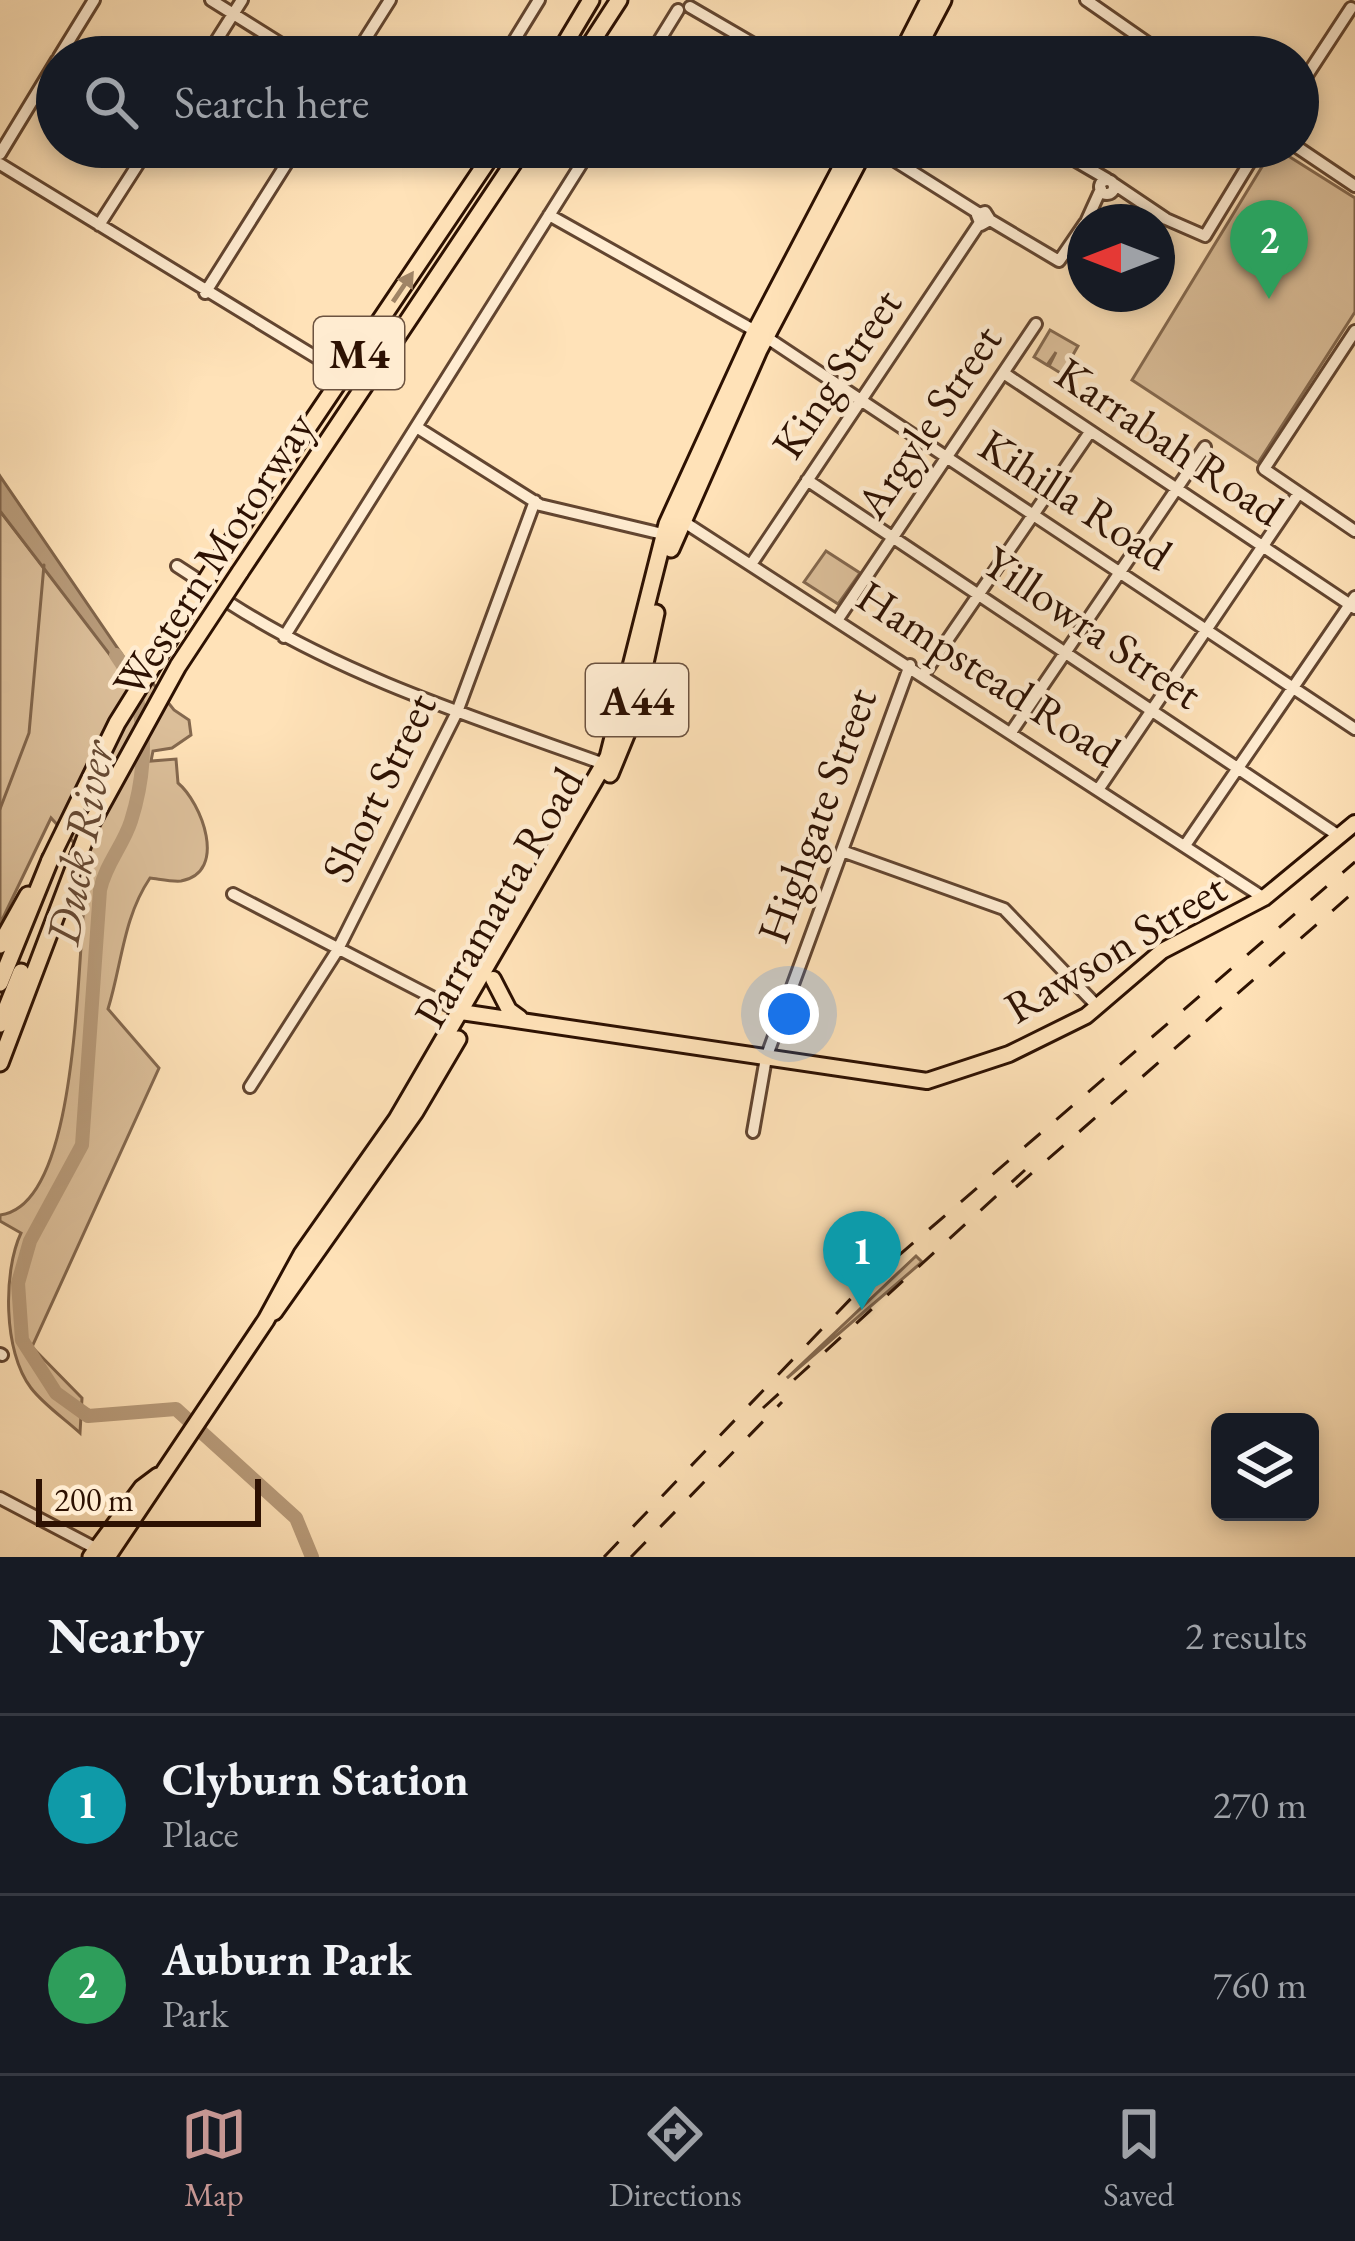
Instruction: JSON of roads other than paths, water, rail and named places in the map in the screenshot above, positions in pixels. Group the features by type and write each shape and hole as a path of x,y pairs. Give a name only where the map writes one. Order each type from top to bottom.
{"highway":[{"path":"569,36 591,0"},
{"path":"596,36 619,0"},
{"path":"910,36 929,0"},
{"path":"924,36 943,0"},
{"name":"Western Motorway","path":"0,983 50,860 117,723 220,558 483,168"},
{"name":"Western Motorway","path":"0,1024 90,826 178,666 510,168"},
{"name":"Parramatta Road","path":"467,1013 604,764 624,711 676,517 842,168"},
{"name":"Parramatta Road","path":"760,335 858,168"},
{"name":"Parramatta Road","path":"98,1554 156,1487 184,1436 266,1320 278,1291 493,979 620,755 669,536"},
{"name":"M4","path":"0,945 50,860"},
{"name":"Western Motorway","path":"0,1064 60,889"}],"main road":[{"name":"Rawson Street","path":"467,1013 927,1081 1009,1054 1098,1007 1162,951 1264,898 1355,823"},
{"path":"493,979 509,1010 525,1021"}],"street":[{"path":"72,36 94,0"},
{"path":"211,0 268,36"},
{"path":"219,36 242,0"},
{"path":"367,36 390,0"},
{"path":"517,36 538,0"},
{"path":"1086,0 1138,36"},
{"path":"663,36 683,4 739,36"},
{"path":"1319,56 1351,6"},
{"path":"0,154 36,95"},
{"path":"1319,162 1355,186"},
{"path":"0,164 320,359"},
{"path":"99,225 135,168"},
{"path":"205,293 284,168"},
{"path":"284,638 579,168"},
{"path":"903,168 1056,260 1067,255"},
{"path":"1083,168 1107,187 1209,237 1248,168"},
{"path":"1097,204 1107,187"},
{"name":"Kihilla Road","path":"549,215 760,335 861,399 1355,729"},
{"name":"King Street","path":"752,563 982,219"},
{"name":"Argyle Street","path":"838,619 1036,324"},
{"path":"1355,331 1350,350 1264,472 1355,531"},
{"name":"Karrabah Road","path":"1005,374 1353,603"},
{"path":"418,428 535,501 669,536"},
{"path":"924,674 1090,432"},
{"path":"1012,730 1205,447"},
{"name":"Yillowra Street","path":"807,480 1339,836"},
{"path":"1100,787 1298,494"},
{"name":"Short Street","path":"250,1087 337,951 457,712 535,501"},
{"name":"Hampstead Road","path":"676,517 1100,787 1264,898"},
{"path":"177,566 197,579"},
{"path":"1186,844 1353,603"},
{"path":"230,604 284,638 457,712 604,764"},
{"name":"Highgate Street","path":"753,1132 766,1058 910,664"},
{"path":"842,851 1004,909 1098,1007"},
{"path":"233,894 337,951 467,1013"},
{"path":"0,1498 98,1554"}],"waterway":[{"path":"0,809 29,733 44,565"},
{"name":"Duck River","path":"116,655 140,714 141,779 131,821 100,890 82,1145 30,1241 18,1283 22,1340 56,1393 88,1416 176,1409 296,1518 312,1557"}],"railway":[{"path":"604,1557 861,1288 1355,862"},
{"path":"1016,1187 1355,891"},
{"path":"763,1408 1025,1170"},
{"path":"631,1557 782,1402"}],"place":[{"name":"Auburn Park","path":"1269,299"},
{"name":"Clyburn Station","path":"862,1310"}]}
